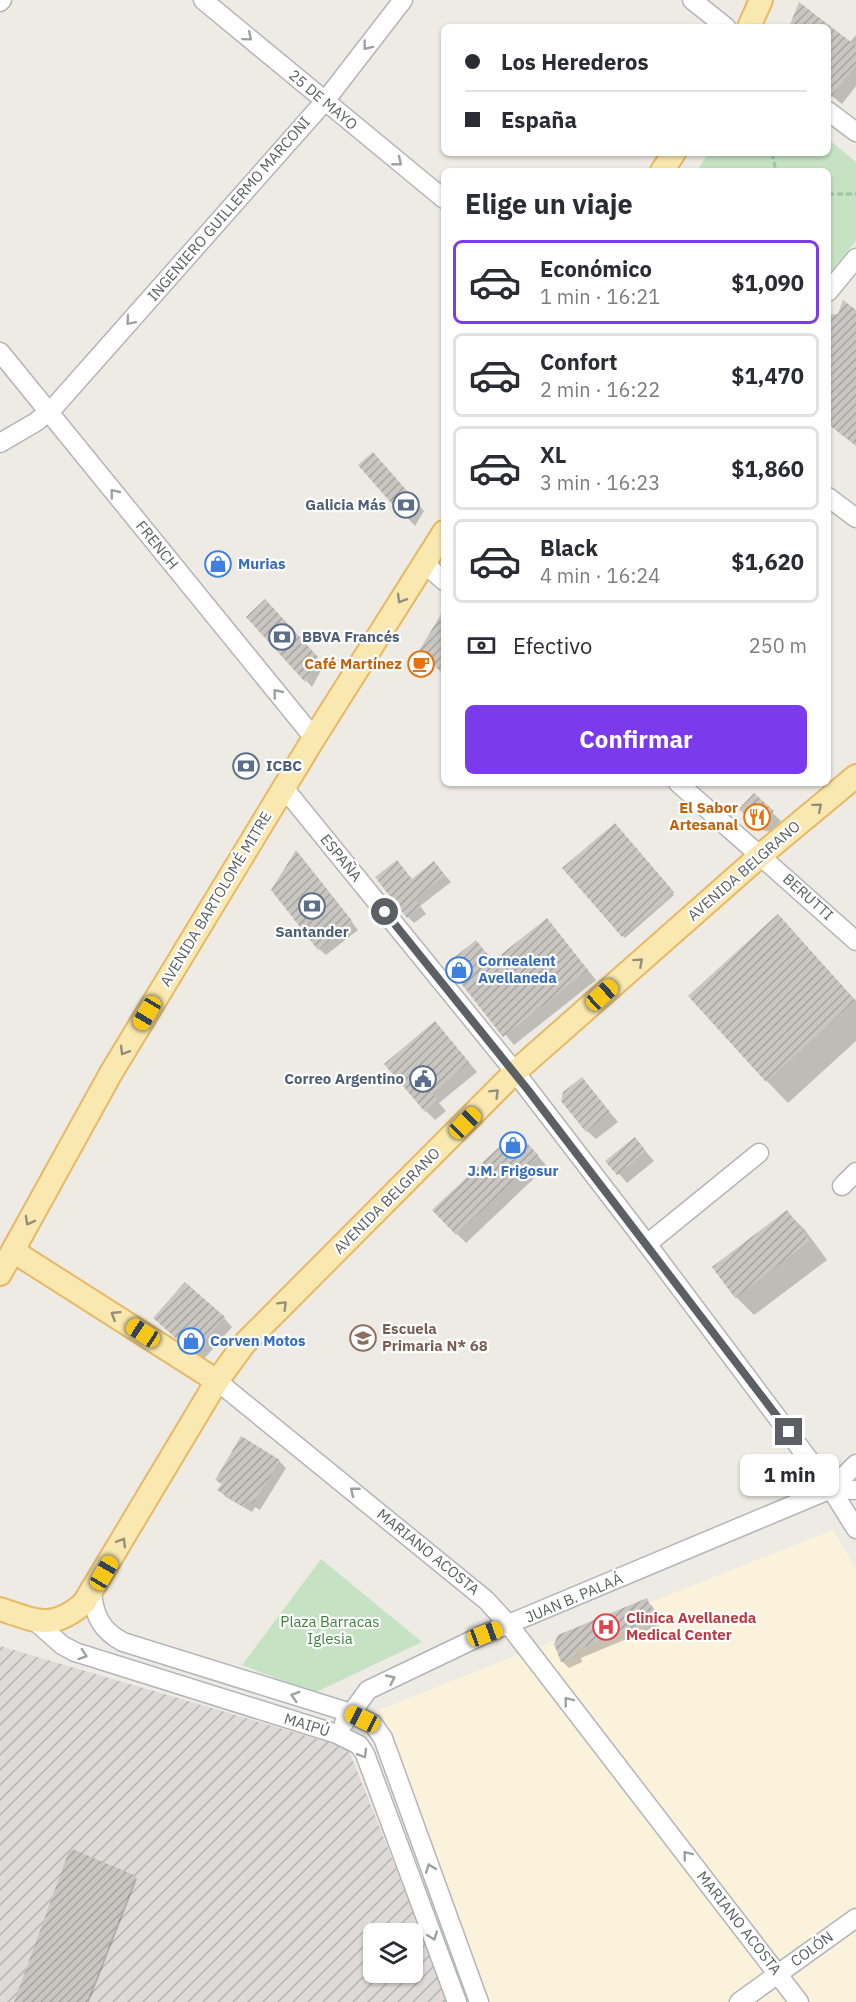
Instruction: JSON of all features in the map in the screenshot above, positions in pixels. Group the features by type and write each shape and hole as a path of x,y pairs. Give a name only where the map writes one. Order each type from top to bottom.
{"main road":[{"path":"750,24 761,0"},
{"name":"AVENIDA BARTOLOMÉ MITRE","path":"0,1274 6,1247 314,738 441,536"},
{"name":"AVENIDA BELGRANO","path":"36,1622 50,1622 68,1615 84,1603 217,1381 244,1344 515,1072 761,855 856,776"},
{"name":"MARIANO ACOSTA","path":"6,1247 217,1381"},
{"name":"MAIPÚ","path":"0,1609 36,1622"}],"street":[{"name":"25 DE MAYO","path":"203,0 441,198"},
{"name":"INGENIERO GUILLERMO MARCONI","path":"0,443 49,412 325,101 403,0"},
{"path":"692,0 722,24"},
{"path":"831,113 856,132"},
{"path":"831,288 856,258"},
{"name":"FRENCH","path":"0,352 314,738"},
{"path":"831,499 856,518"},
{"path":"424,563 441,577"},
{"name":"BERUTTI","path":"681,786 856,941"},
{"name":"ESPAÑA","path":"284,788 515,1072 648,1244 831,1489 856,1528"},
{"path":"648,1244 759,1153"},
{"path":"842,1186 856,1173"},
{"name":"MARIANO ACOSTA","path":"217,1381 486,1600 509,1625 799,2002"},
{"name":"JUAN B. PALAÁ","path":"337,1734 368,1690 485,1634 831,1489 856,1464"},
{"name":"JUAN B. PALAÁ","path":"831,1489 856,1490"},
{"name":"MAIPÚ","path":"92,1592 96,1616 101,1625 111,1636 123,1642 351,1713 373,1724 383,1738 479,2002"},
{"name":"MAIPÚ","path":"36,1622 62,1645 75,1652 337,1734 359,1745 365,1754 457,2002"},
{"name":"COLÓN","path":"739,2002 856,1918"}],"path":[{"path":"831,194 856,194"}],"shaded area":[{"path":"833,1530 856,1569 856,2002 481,2002 374,1712"},
{"path":"0,1646 348,1748 418,1923 363,1923 363,1983 423,1983 423,1937 449,2002 0,2002"}],"green space":[{"path":"831,141 856,162 856,241 831,271 831,168 699,168 706,156 831,156"},
{"name":"Plaza Barracas Iglesia","path":"321,1559 422,1642 314,1693 242,1665"}],"building":[{"path":"799,2 828,24 790,24"},
{"path":"831,27 856,46 856,65 831,97"},
{"path":"843,300 856,310 856,446 831,426 831,315 838,314"},
{"path":"373,452 416,501 405,519 358,465"},
{"name":"BBVA Francés","path":"265,599 318,657 305,682 246,617"},
{"path":"441,614 441,672 419,651"},
{"path":"754,793 774,811 761,824 751,821 739,809"},
{"path":"615,823 674,892 622,937 562,868"},
{"name":"Santander","path":"296,850 353,922 318,950 271,890"},
{"path":"397,860 412,879 434,861 445,875 415,899 421,906 407,918 375,877"},
{"path":"778,914 855,1000 766,1082 688,996"},
{"path":"547,918 588,970 503,1037 446,964 476,940 493,961"},
{"name":"Correo Argentino","path":"435,1021 469,1062 432,1094 438,1101 425,1112 384,1064"},
{"path":"582,1077 610,1112 586,1132 561,1101 563,1092"},
{"path":"516,1131 539,1156 456,1235 432,1210"},
{"path":"635,1137 646,1151 617,1175 605,1161"},
{"path":"787,1210 810,1241 735,1298 712,1267"},
{"path":"185,1282 225,1317 195,1351 178,1340 153,1318"},
{"path":"241,1436 280,1460 253,1504 248,1501 244,1507 217,1490 222,1484 215,1480"},
{"name":"Clinica Avellaneda Medical Center","path":"647,1598 655,1618 575,1651 577,1656 561,1662 554,1644 558,1635"},
{"path":"70,1848 136,1876 87,2002 14,2002"}],"place":[{"name":"Galicia Más","path":"406,505"},
{"name":"Murias","path":"218,564"},
{"name":"BBVA Francés","path":"282,637"},
{"name":"Café Martínez","path":"421,664"},
{"name":"ICBC","path":"246,766"},
{"name":"El Sabor Artesanal","path":"757,817"},
{"name":"Santander","path":"312,906"},
{"name":"Cornealent Avellaneda","path":"459,970"},
{"name":"Correo Argentino","path":"423,1079"},
{"name":"J.M. Frigosur","path":"513,1145"},
{"name":"Escuela Primaria N* 68","path":"363,1338"},
{"name":"Corven Motos","path":"191,1341"},
{"name":"Clinica Avellaneda Medical Center","path":"606,1627"}],"route":[{"path":"385,912 648,1244 789,1432"}]}
